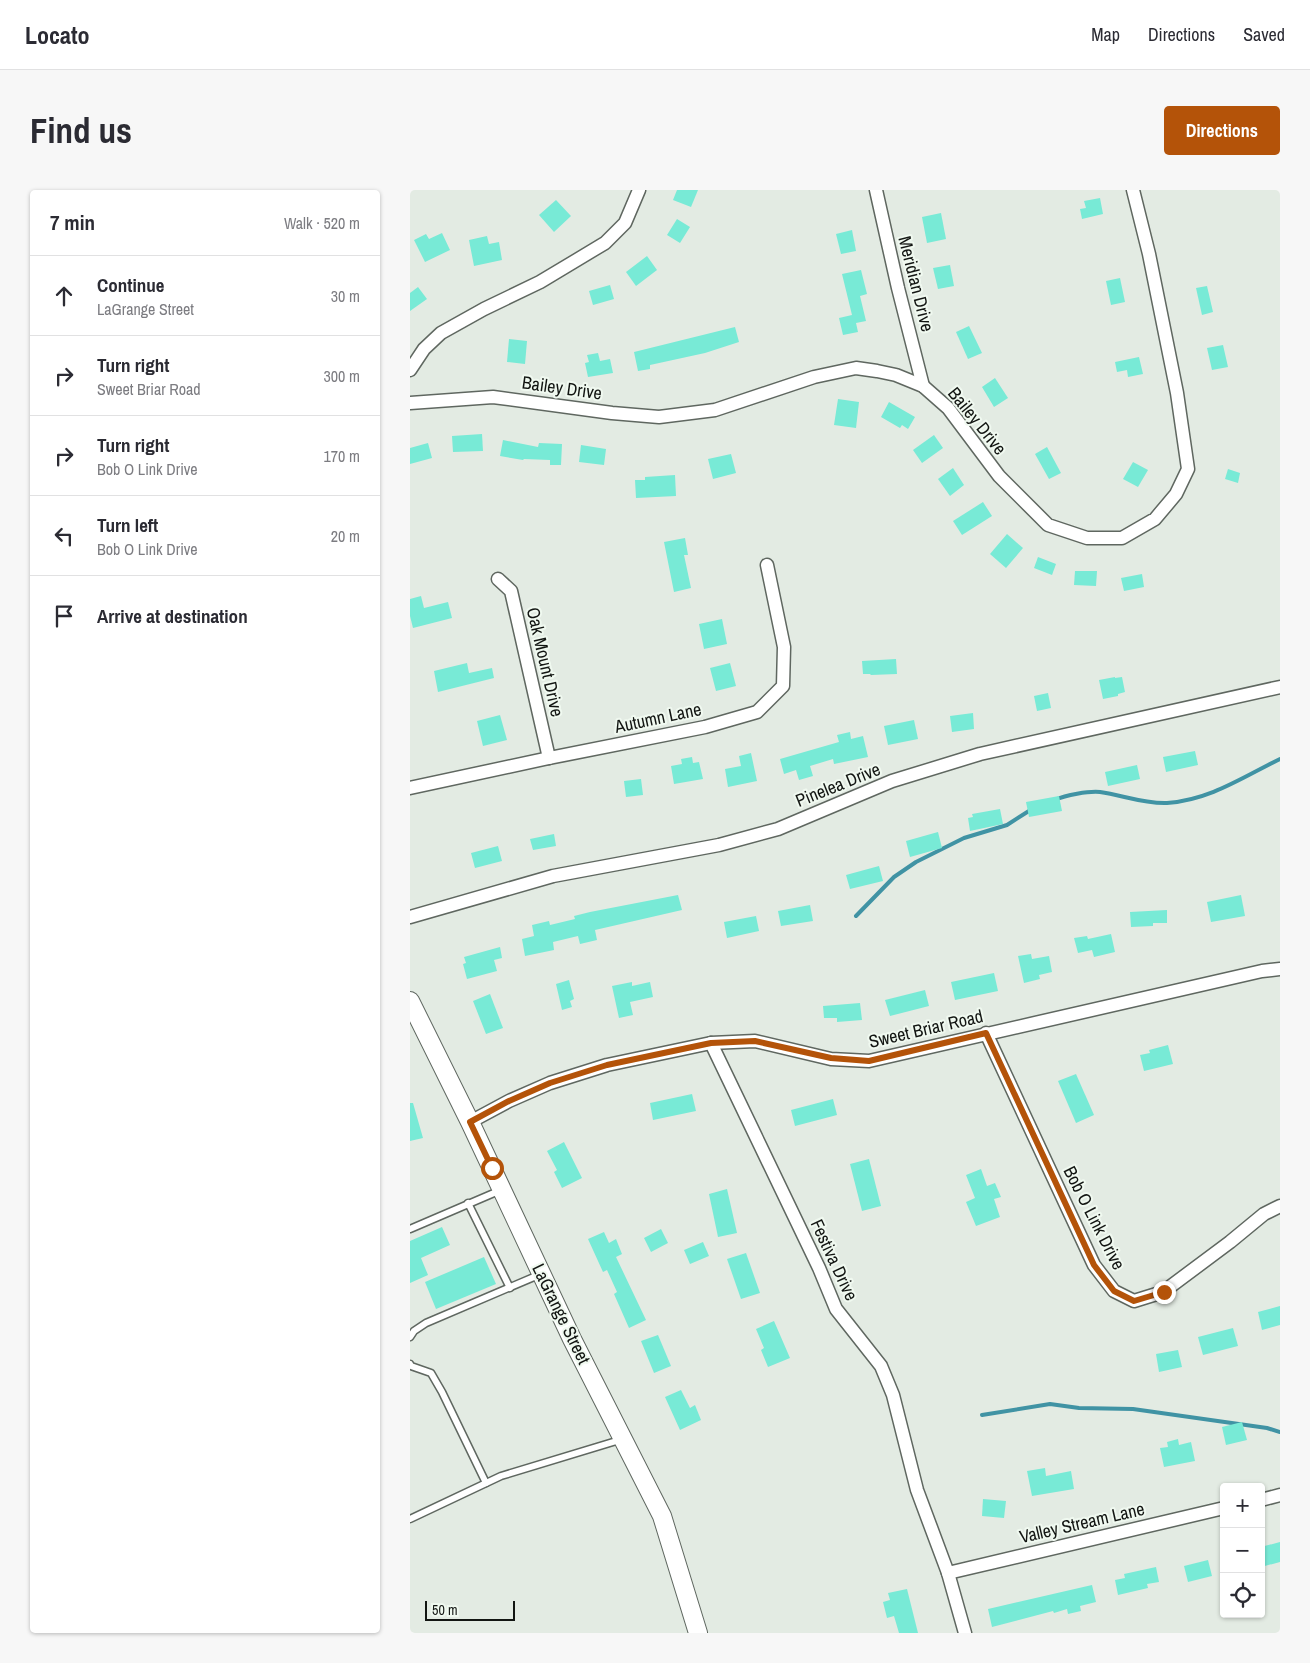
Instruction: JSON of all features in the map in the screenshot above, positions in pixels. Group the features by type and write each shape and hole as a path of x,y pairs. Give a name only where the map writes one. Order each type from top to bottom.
{"street":[{"path":"410,370 424,348 441,333 484,308 540,282 605,243 625,223 639,190"},
{"name":"Meridian Drive","path":"876,190 923,386"},
{"name":"Bailey Drive","path":"410,404 493,396 612,413 658,417 715,410 814,377 856,368 877,370 896,375 923,386 948,408 999,476 1048,525 1087,538 1122,538 1155,519 1176,494 1188,469 1177,393 1149,254 1133,190"},
{"name":"Autumn Lane","path":"410,788 705,727 756,712 783,686 784,647 767,565"},
{"name":"Oak Mount Drive","path":"498,579 511,591 549,758"},
{"name":"Pinelea Drive","path":"410,917 553,876 719,844 778,829 892,781 980,754 1280,687"},
{"name":"Sweet Briar Road","path":"470,1122 509,1101 550,1083 607,1065 711,1043 755,1041 831,1058 869,1061 1262,971 1280,970"},
{"name":"LaGrange Street","path":"410,1001 470,1122 572,1339 662,1516 698,1633"},
{"name":"Bob O Link Drive","path":"986,1033 1094,1265 1114,1291 1134,1301 1164,1292 1264,1214 1280,1206"},
{"name":"Festiva Drive","path":"711,1043 819,1268 836,1309 881,1366 893,1395 917,1490 948,1573 965,1633"},
{"path":"1265,1499 1280,1495"},
{"name":"Valley Stream Lane","path":"948,1573 1220,1509"}],"lane":[{"path":"410,1228 502,1190"},
{"path":"468,1203 510,1288"},
{"path":"410,1337 414,1331 426,1323 542,1274"},
{"path":"410,1366 430,1374 442,1392 486,1483"},
{"path":"410,1519 501,1476 624,1439"}],"building":[{"path":"677,190 698,190 691,207 673,200"},
{"path":"1100,198 1103,214 1082,219 1080,209 1086,208 1084,201"},
{"path":"556,200 571,216 554,232 539,215"},
{"path":"941,213 946,239 927,243 922,217"},
{"path":"677,219 690,227 680,243 667,235"},
{"path":"852,230 856,251 841,254 836,234"},
{"path":"442,233 450,250 425,262 414,240 426,234 429,239"},
{"path":"487,236 489,244 499,242 502,260 474,266 469,240"},
{"path":"647,256 657,270 636,286 626,272"},
{"path":"950,265 954,286 938,289 933,268"},
{"path":"861,270 867,294 860,296 866,321 856,323 858,332 843,335 839,318 852,315 842,274"},
{"path":"1120,278 1125,302 1111,305 1106,281"},
{"path":"610,285 614,299 593,305 589,291"},
{"path":"1207,286 1213,312 1202,315 1196,288"},
{"path":"418,287 427,299 410,311 410,293"},
{"path":"969,326 982,353 968,359 956,332"},
{"path":"735,327 739,342 705,353 650,365 650,369 638,371 634,352"},
{"path":"509,339 527,341 525,364 507,362"},
{"path":"1223,345 1228,367 1212,370 1207,348"},
{"path":"598,353 600,361 610,359 613,373 588,377 585,363 589,362 587,355"},
{"path":"1139,357 1143,374 1128,377 1127,370 1117,372 1115,362"},
{"path":"995,378 1008,398 994,407 982,387"},
{"path":"838,399 859,402 856,428 834,425"},
{"path":"889,402 915,417 908,429 902,425 900,428 881,417"},
{"path":"482,434 483,451 453,452 452,436"},
{"path":"934,435 943,448 922,463 913,450"},
{"path":"503,440 538,447 539,443 562,444 561,465 550,465 550,460 523,460 500,456"},
{"path":"428,443 432,458 410,464 410,448"},
{"path":"581,445 606,449 604,465 579,462"},
{"path":"1047,447 1061,473 1049,479 1035,454"},
{"path":"731,454 736,473 713,479 708,459"},
{"path":"1133,462 1148,470 1138,487 1123,479"},
{"path":"953,468 964,485 950,496 938,479"},
{"path":"1228,469 1240,473 1238,483 1225,479"},
{"path":"675,475 676,496 636,498 635,480 645,480 645,477"},
{"path":"983,502 992,516 962,535 953,521"},
{"path":"1007,534 1023,548 1006,568 990,554"},
{"path":"685,538 688,555 684,555 691,588 674,592 664,542"},
{"path":"1038,557 1056,564 1052,575 1034,568"},
{"path":"1075,571 1097,571 1096,586 1074,585"},
{"path":"1142,574 1144,587 1124,591 1121,578"},
{"path":"421,596 424,608 448,602 452,618 413,628 410,616 410,599"},
{"path":"722,619 727,644 704,649 699,624"},
{"path":"896,659 897,674 863,674 862,661"},
{"path":"467,663 469,673 492,668 494,678 438,692 434,671"},
{"path":"730,663 736,686 716,691 710,668"},
{"path":"1122,677 1125,692 1118,694 1118,696 1103,699 1099,680"},
{"path":"1048,693 1051,708 1037,711 1034,696"},
{"path":"973,713 974,729 952,732 950,716"},
{"path":"500,715 507,740 483,746 477,721"},
{"path":"914,720 918,739 888,745 884,726"},
{"path":"850,732 851,739 863,736 868,757 834,764 833,759 810,766 813,776 799,780 796,770 784,774 780,759 839,742 837,735"},
{"path":"1195,751 1198,765 1166,772 1163,757"},
{"path":"751,753 757,781 728,787 725,769 741,766 739,756"},
{"path":"692,757 693,763 699,762 703,779 674,784 671,766 682,764 681,759"},
{"path":"1137,765 1140,779 1108,786 1105,772"},
{"path":"641,779 643,795 626,797 624,781"},
{"path":"1059,796 1062,811 1029,817 1026,802"},
{"path":"1000,809 1003,824 970,831 968,818 973,817 972,814"},
{"path":"938,832 942,848 910,857 906,841"},
{"path":"554,834 556,846 533,850 530,839"},
{"path":"498,846 502,861 475,868 471,853"},
{"path":"879,866 883,881 850,889 846,875"},
{"path":"678,895 682,910 595,930 597,940 580,944 578,936 553,942 554,950 525,956 522,939 534,936 532,925 549,921 550,925 575,919 574,916 590,912"},
{"path":"1241,895 1245,916 1211,922 1207,902"},
{"path":"810,905 813,921 781,926 778,911"},
{"path":"1167,910 1167,923 1153,923 1153,926 1131,927 1130,912"},
{"path":"756,916 759,931 727,938 724,922"},
{"path":"1111,934 1115,952 1094,957 1092,950 1078,953 1074,938 1087,936 1088,939"},
{"path":"500,947 502,958 494,960 497,971 467,979 463,964 466,963 464,957"},
{"path":"1031,954 1032,959 1049,956 1052,972 1039,975 1040,979 1024,983 1018,956"},
{"path":"994,973 998,991 955,1000 951,982"},
{"path":"569,980 574,999 570,1001 572,1007 562,1010 556,984"},
{"path":"632,982 632,986 650,982 653,997 630,1002 633,1015 619,1018 612,986"},
{"path":"925,990 929,1006 890,1016 885,1000"},
{"path":"490,994 503,1028 486,1034 473,1001"},
{"path":"860,1003 862,1020 837,1022 837,1018 824,1018 823,1006"},
{"path":"1168,1045 1173,1064 1144,1071 1140,1055 1150,1053 1149,1050"},
{"path":"1076,1074 1094,1115 1076,1123 1058,1081"},
{"path":"692,1094 696,1111 653,1120 650,1103"},
{"path":"833,1099 837,1115 795,1126 791,1110"},
{"path":"410,1103 413,1103 423,1138 410,1141"},
{"path":"564,1142 582,1178 562,1188 554,1172 557,1170 547,1151"},
{"path":"869,1159 881,1206 862,1211 850,1164"},
{"path":"981,1169 987,1186 995,1183 1001,1197 994,1199 1000,1217 976,1226 966,1202 975,1198 966,1175"},
{"path":"727,1189 737,1233 718,1237 709,1194"},
{"path":"442,1227 450,1245 421,1258 428,1275 410,1283 410,1241"},
{"path":"661,1229 668,1243 651,1252 644,1238"},
{"path":"604,1232 609,1243 616,1239 622,1254 616,1257 646,1320 629,1328 614,1294 617,1292 607,1270 603,1272 588,1239"},
{"path":"703,1242 709,1256 690,1264 684,1250"},
{"path":"746,1253 760,1293 741,1299 727,1259"},
{"path":"484,1257 496,1284 436,1309 425,1282"},
{"path":"1280,1306 1280,1325 1262,1330 1258,1312"},
{"path":"774,1321 790,1358 768,1367 761,1350 764,1348 756,1329"},
{"path":"1233,1328 1238,1346 1203,1355 1198,1337"},
{"path":"658,1335 671,1366 654,1373 641,1341"},
{"path":"1178,1350 1182,1367 1159,1372 1156,1354"},
{"path":"681,1390 690,1408 695,1405 701,1420 680,1430 665,1397"},
{"path":"1242,1422 1247,1440 1226,1445 1222,1427"},
{"path":"1178,1439 1179,1445 1191,1442 1195,1461 1164,1467 1160,1448 1168,1447 1167,1442"},
{"path":"1045,1468 1046,1476 1071,1471 1074,1489 1032,1496 1027,1471"},
{"path":"983,1499 1006,1501 1004,1518 982,1516"},
{"path":"1280,1542 1280,1562 1265,1566 1265,1546"},
{"path":"1208,1560 1212,1576 1188,1582 1184,1566"},
{"path":"1156,1567 1159,1582 1147,1584 1148,1588 1118,1595 1115,1580 1125,1578 1124,1574"},
{"path":"1092,1585 1096,1602 1080,1606 1081,1611 1068,1614 1067,1609 1054,1613 1053,1611 992,1627 988,1609"},
{"path":"907,1589 918,1633 899,1633 894,1616 887,1618 883,1602 890,1600 888,1593"}],"waterway":[{"path":"1055,800 1071,795 1100,792 1158,803 1183,801 1226,787 1280,759"},
{"path":"856,916 894,877 916,862 964,838 1007,825 1032,809"},
{"path":"982,1415 1050,1404 1079,1408 1133,1409 1267,1428 1280,1432"}],"route":[{"path":"492,1168 470,1122 509,1101 550,1083 607,1065 711,1043 755,1041 831,1058 869,1061 986,1033 1094,1265 1114,1291 1134,1301 1164,1292"}]}
